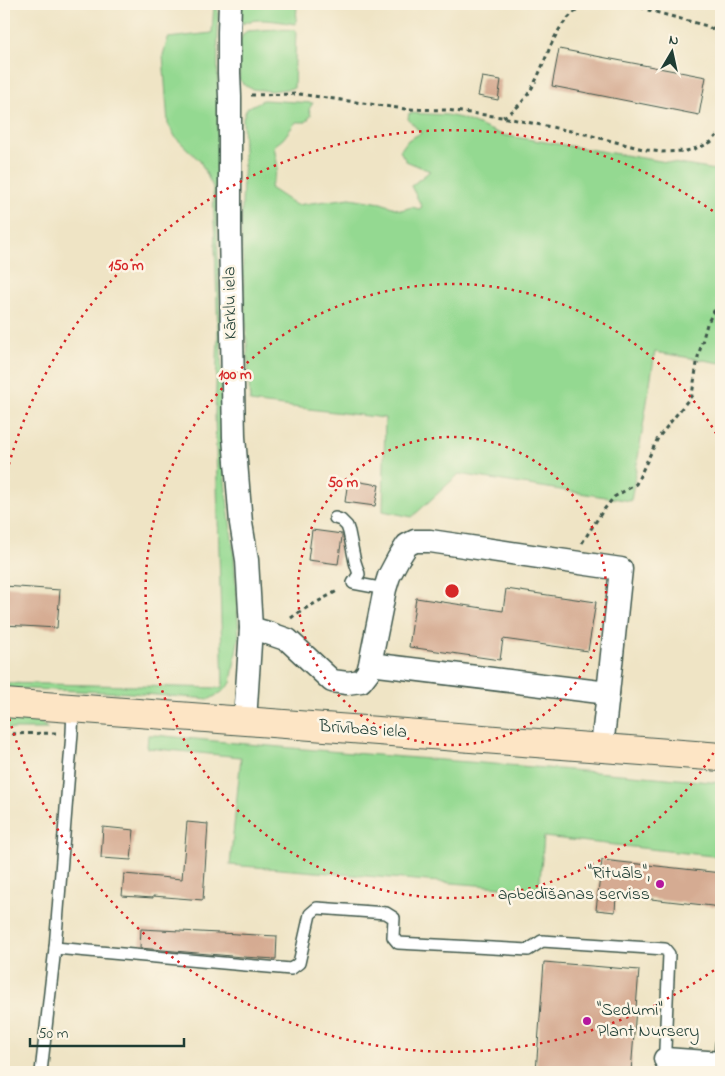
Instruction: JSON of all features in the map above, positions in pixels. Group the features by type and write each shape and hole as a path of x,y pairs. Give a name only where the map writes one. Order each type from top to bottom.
{"main road":[{"name":"Brīvības iela","path":"4,704 73,721 245,721 721,757"}],"street":[{"name":"Kārklu iela","path":"230,4 230,231 234,437 241,523 260,630 245,721"},
{"path":"260,630 288,640 332,681 347,683 361,681 368,672 385,589 390,576 407,545 415,541 430,541 621,569 602,748"},
{"path":"370,664 608,693"},
{"path":"665,1066 721,1056"}],"lane":[{"path":"335,518 344,523 349,532 354,562 359,574 353,583 385,589"},
{"path":"41,1072 55,948 73,721"},
{"path":"55,948 291,969 299,963 310,914 317,908 386,913 394,918 393,937 398,943 528,950 542,941 665,949 669,954 665,1066"}],"path":[{"path":"502,117 512,112 526,97 536,82 558,30 570,16 587,4"},
{"path":"633,4 648,10 721,30"},
{"path":"640,4 648,10"},
{"path":"707,26 715,32 721,41"},
{"path":"230,97 299,94 405,109 446,110 502,117 662,152 694,150 711,142 721,132"},
{"path":"571,562 591,528 614,497 636,484 658,438 692,395 698,357 707,324 716,309 721,305"},
{"path":"260,630 353,583"},
{"path":"4,734 73,721"}],"green space":[{"path":"214,4 218,4 217,222 222,381 221,437 234,553 239,635 231,683 222,692 210,699 130,693 4,688 4,683 223,688 215,415 218,334 213,187 200,161 176,138 168,124 163,55 168,38 212,33"},
{"path":"242,4 297,4 296,24 254,20 242,24"},
{"path":"296,30 294,88 271,91 252,89 244,85 239,79 240,41 243,34 247,31"},
{"path":"263,100 313,103 309,109 311,115 306,122 296,122 283,139 274,146 278,168 270,188 296,205 350,198 381,203 401,210 412,207 419,209 422,207 411,186 430,171 406,161 400,151 408,140 421,133 408,119 409,113 447,115 461,118 503,135 721,171 721,363 655,352 631,501 459,474 412,517 383,511 385,418 250,402 241,232 244,154 243,118 247,108"},
{"path":"4,716 32,719 43,724 48,729 4,729"},
{"path":"148,735 721,783 721,857 544,837 539,890 230,865 241,757 147,748"}],"building":[{"path":"559,49 706,77 699,115 552,86"},
{"path":"482,77 501,80 498,100 478,96"},
{"path":"348,480 379,485 375,506 345,502"},
{"path":"312,530 342,534 338,564 308,560"},
{"path":"4,586 60,590 57,628 4,625"},
{"path":"506,589 596,602 588,651 503,639 500,660 409,647 416,598 503,611"},
{"path":"187,822 208,824 203,900 153,896 153,898 122,896 124,874 182,879"},
{"path":"103,827 134,830 131,860 101,858"},
{"name":"\"Rituāls\", apbedīšanas serviss","path":"602,860 721,873 721,907 616,895 615,912 596,910"},
{"path":"141,929 277,936 276,959 140,948"},
{"name":"\"Sedumi\" Plant Nursery","path":"544,962 639,970 631,1072 536,1072"}],"place":[{"name":"\"Rituāls\", apbedīšanas serviss","path":"660,884"},
{"name":"\"Sedumi\" Plant Nursery","path":"587,1021"}]}
